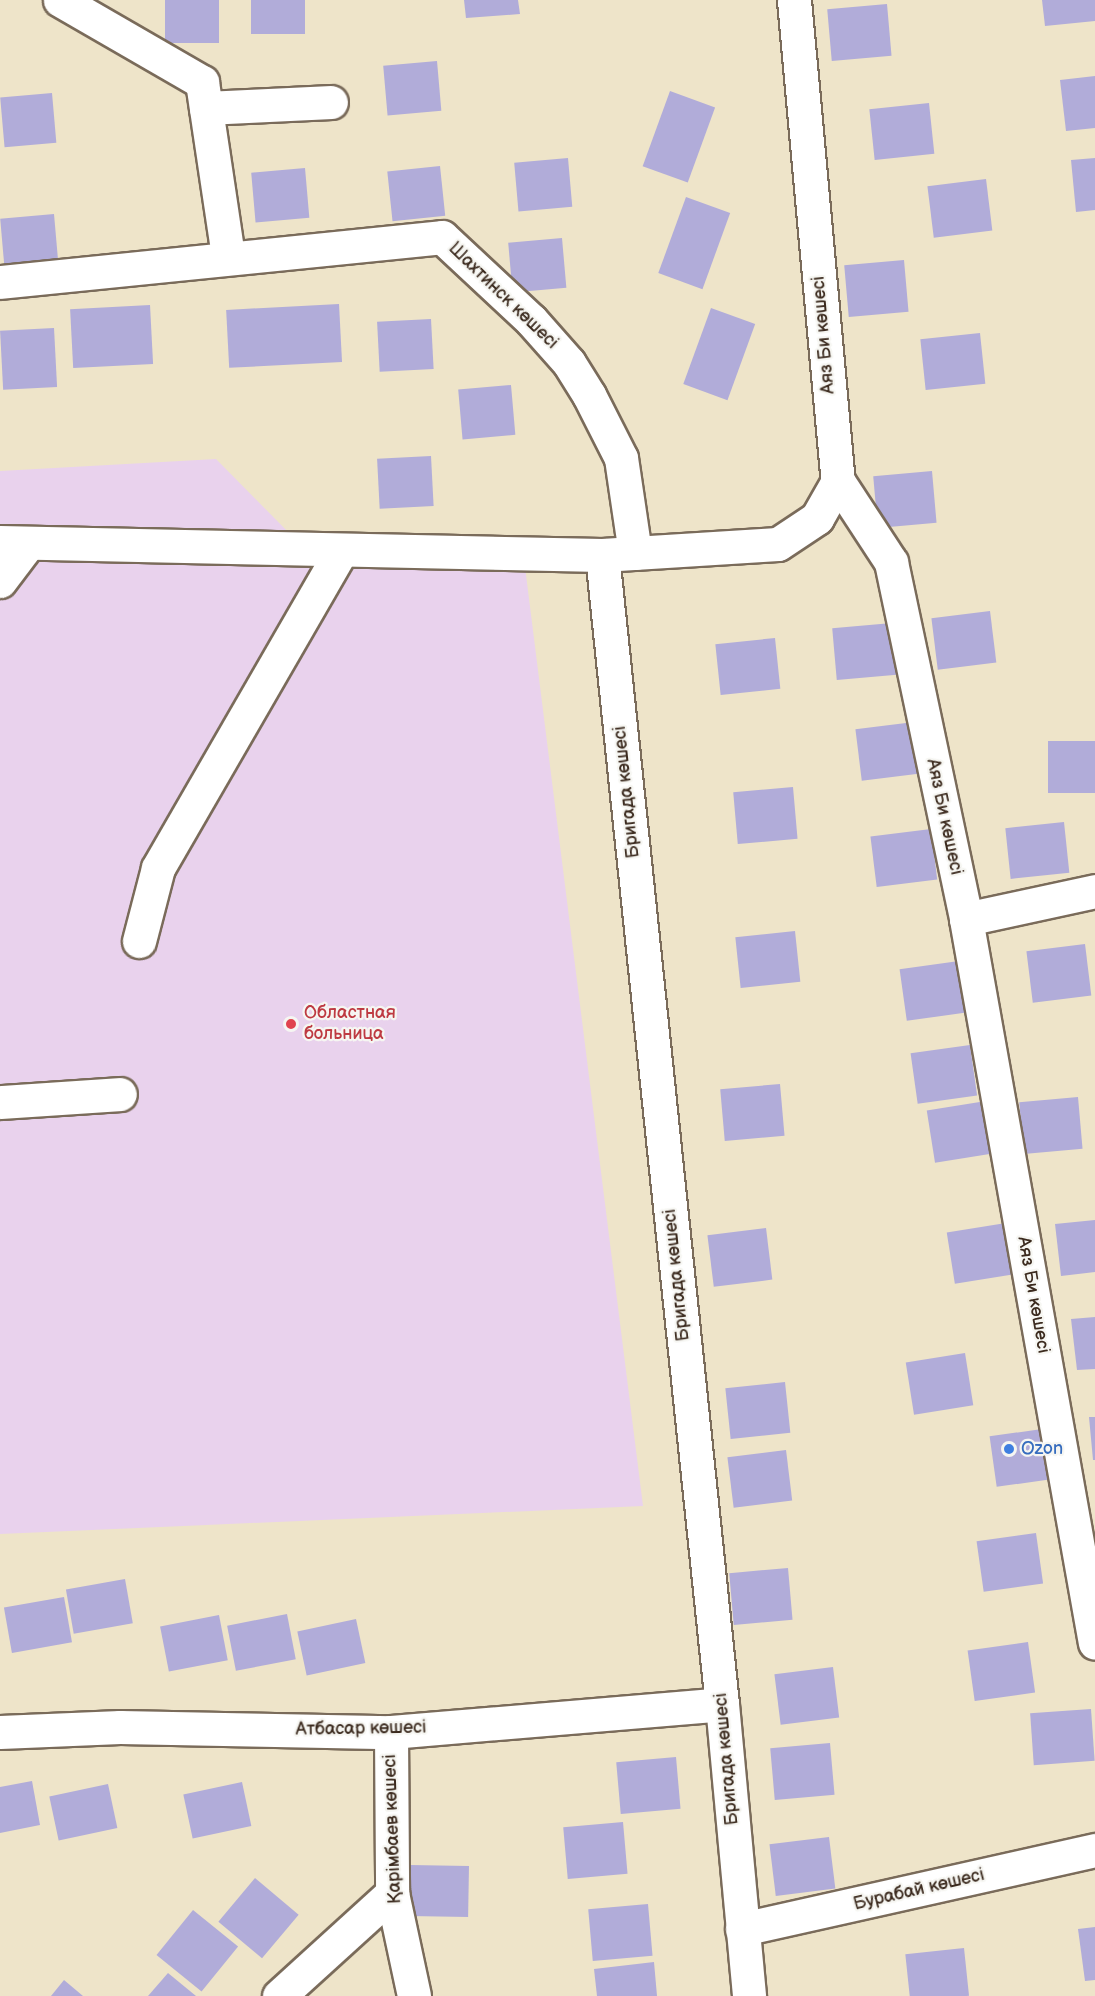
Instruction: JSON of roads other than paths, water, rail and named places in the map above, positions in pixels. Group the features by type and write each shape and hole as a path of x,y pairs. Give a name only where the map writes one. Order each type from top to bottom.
{"street":[{"path":"60,0 202,82 228,257"},
{"name":"Аяз Би көшесі","path":"794,0 838,481 891,562 966,919 1095,1643"},
{"path":"206,108 331,102"},
{"name":"Шахтинск көшесі","path":"0,282 442,237 531,320 569,363 589,395 621,458 635,553"},
{"path":"0,581 14,543 602,555 778,544 817,518 838,481"},
{"path":"140,941 158,868 341,551"},
{"name":"Бригада көшесі","path":"602,555 722,1704 750,1996"},
{"path":"966,919 1095,891"},
{"path":"0,1102 120,1094"},
{"name":"Атбасар көшесі","path":"0,1732 120,1727 391,1732 722,1704"},
{"name":"Қарімбаев көшесі","path":"391,1732 392,1893 414,1996"},
{"name":"Бурабай көшесі","path":"742,1929 1095,1850"},
{"path":"279,1996 392,1893"}],"place":[{"name":"Областная больница","path":"291,1024"},
{"name":"Ozon","path":"1009,1449"}]}
